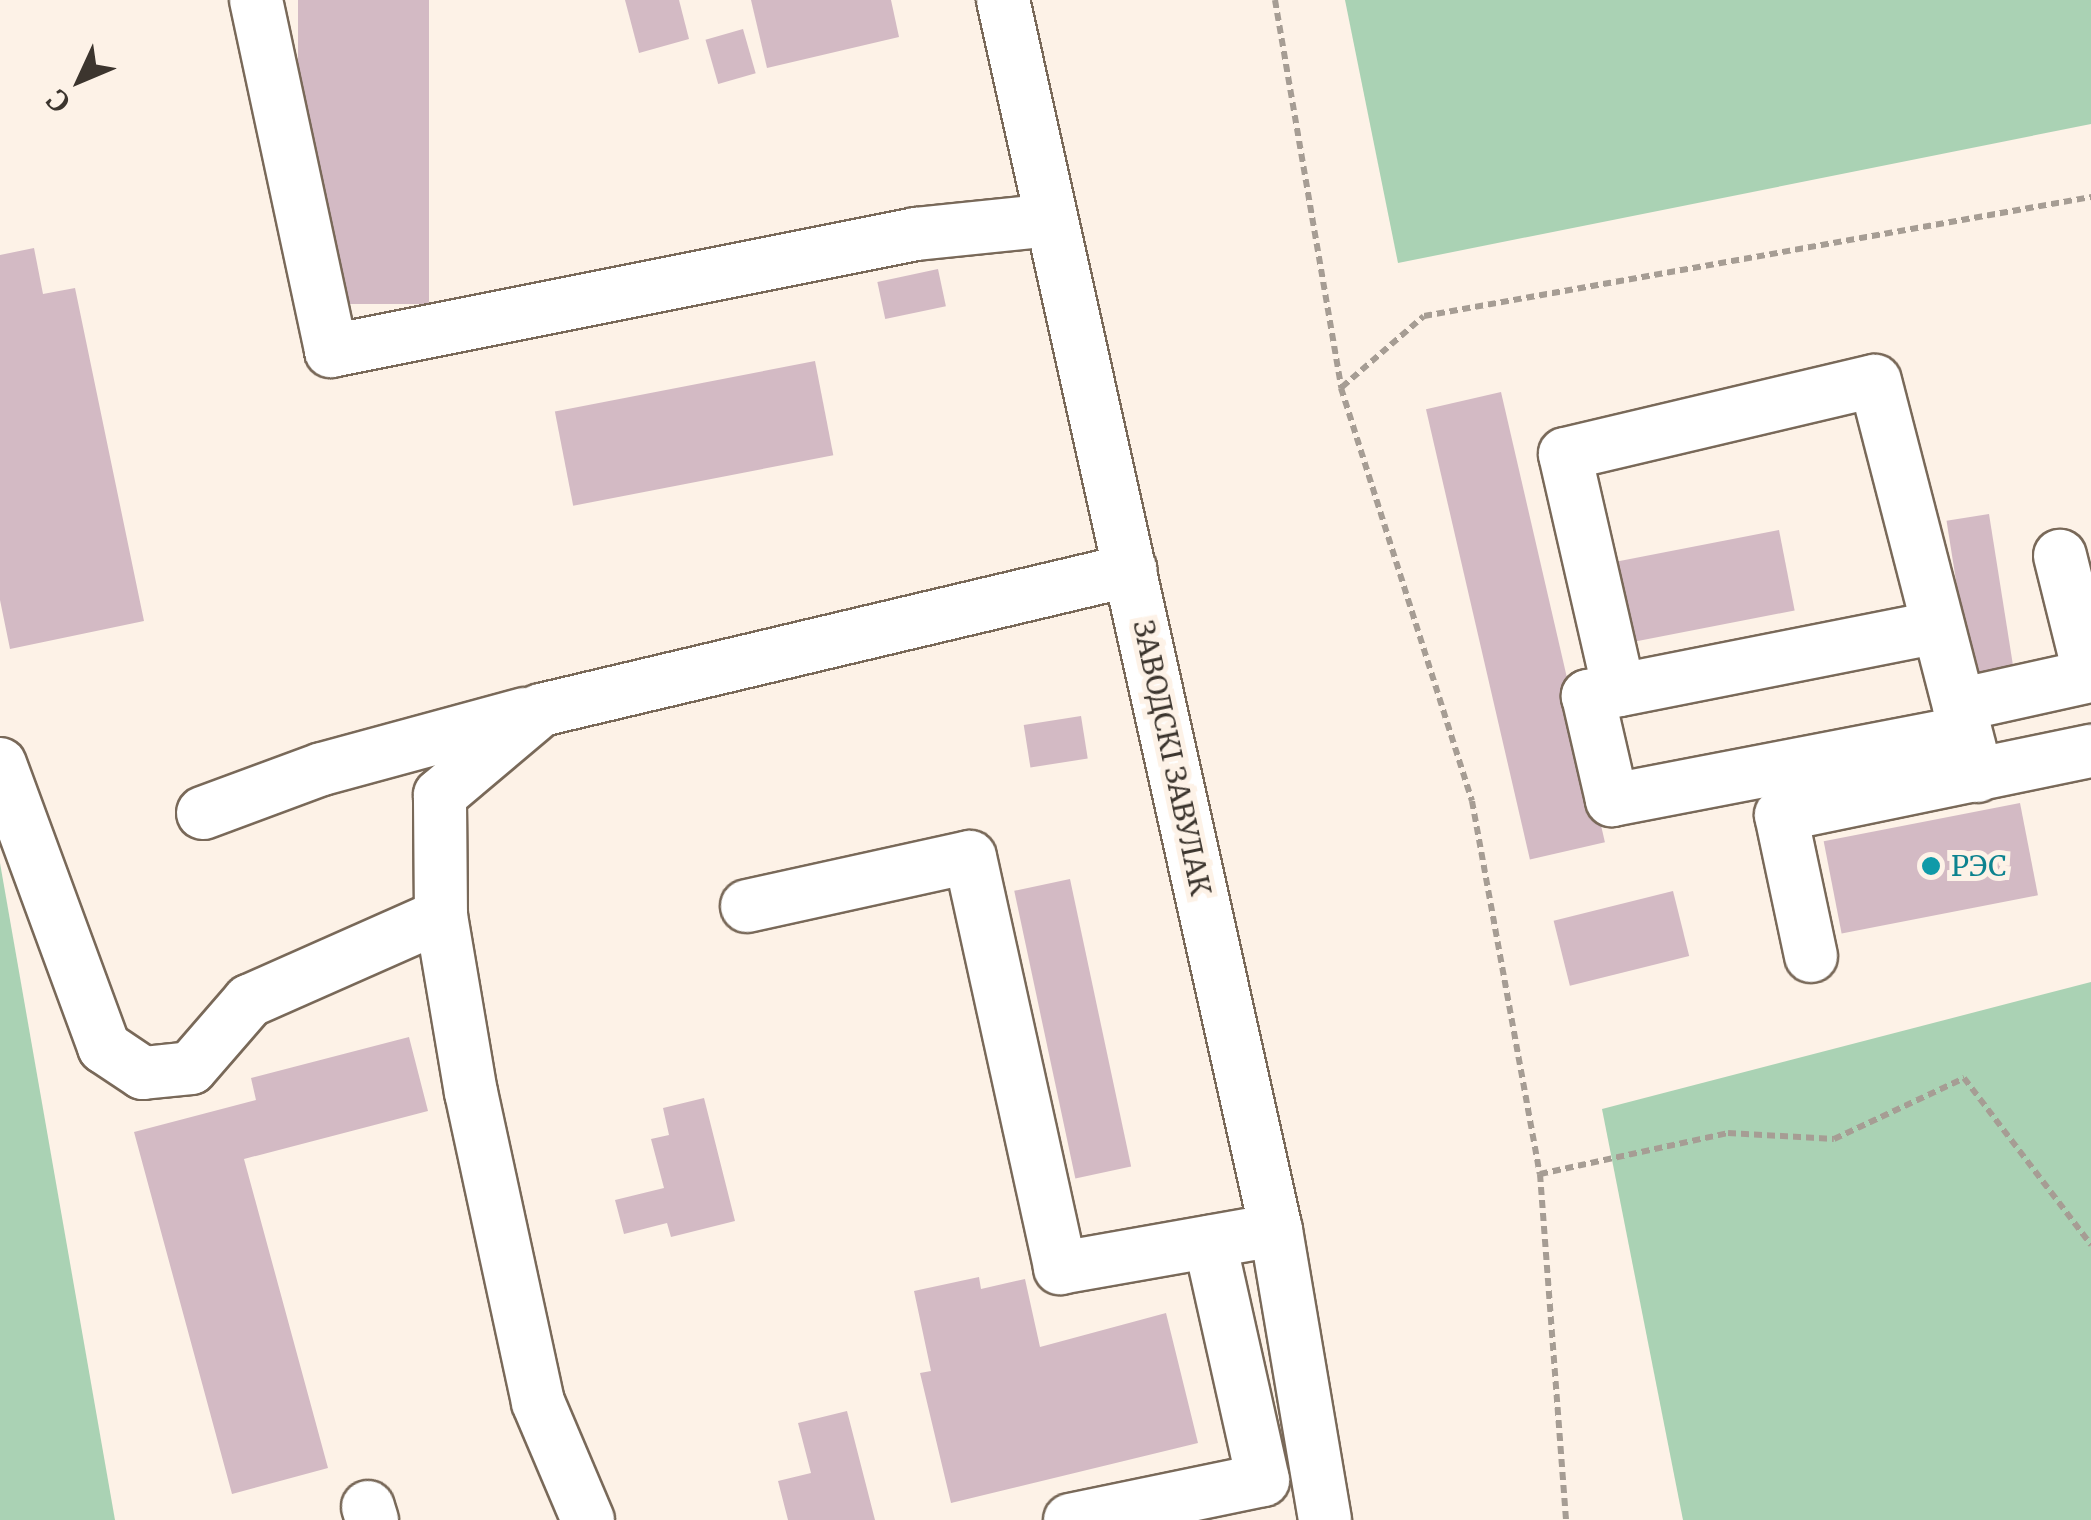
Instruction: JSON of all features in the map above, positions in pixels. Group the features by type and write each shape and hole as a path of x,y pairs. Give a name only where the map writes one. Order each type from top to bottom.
{"lane":[{"path":"256,0 331,351 916,234 1051,220"},
{"name":"ЗАВОДСКІ ЗАВУЛАК","path":"1002,0 1276,1230 1325,1520"},
{"path":"1619,690 1566,454 1876,382 1967,737"},
{"path":"1812,956 1780,815 1967,737 2090,676 2060,556"},
{"path":"203,813 322,768 541,710 1131,570"},
{"path":"1938,627 1588,696 1612,800 1967,737 2077,754"},
{"path":"541,710 440,795 441,916 538,1402 588,1520"},
{"path":"0,764 104,1047 143,1073 191,1068 249,1001 441,916"},
{"path":"747,906 970,857 1060,1268 1276,1230"},
{"path":"1070,1520 1263,1480 1210,1242"}],"path":[{"path":"1275,0 1342,388 1472,801 1540,1174 1566,1520"},
{"path":"1342,388 1424,316 2091,198"},
{"path":"1540,1174 1728,1133 1834,1140 1964,1078 2091,1245"}],"green space":[{"path":"1345,0 2091,0 2091,124 1398,263"},
{"path":"0,863 115,1520 0,1520"},
{"path":"2091,982 2091,1520 1683,1520 1602,1109"}],"building":[{"path":"298,0 429,0 429,304 298,304"},
{"path":"625,0 679,0 689,39 639,53"},
{"path":"751,0 891,0 899,37 767,68"},
{"path":"743,29 756,73 718,84 706,40"},
{"path":"34,248 43,294 75,288 144,621 10,649 0,600 0,255"},
{"path":"938,269 946,306 885,319 877,282"},
{"path":"815,361 833,455 573,506 555,412"},
{"path":"1501,392 1605,842 1530,859 1426,409"},
{"path":"1989,514 2016,685 1974,692 1947,521"},
{"path":"1779,530 1795,610 1620,644 1604,564"},
{"path":"1081,716 1088,758 1030,768 1024,725"},
{"name":"РЭС","path":"2020,803 2038,895 1842,933 1824,841"},
{"path":"1070,879 1131,1167 1075,1178 1014,891"},
{"path":"1673,891 1689,956 1570,986 1554,921"},
{"path":"409,1037 428,1111 244,1159 328,1468 232,1494 134,1132 256,1100 251,1078"},
{"path":"704,1098 735,1221 671,1237 667,1223 624,1234 615,1200 664,1188 651,1139 669,1135 663,1108"},
{"path":"979,1277 981,1289 1025,1279 1040,1347 1166,1313 1198,1443 951,1503 920,1373 931,1371 914,1291"},
{"path":"847,1411 875,1520 788,1520 778,1481 811,1473 798,1423"}],"place":[{"name":"РЭС","path":"1931,866"}]}
